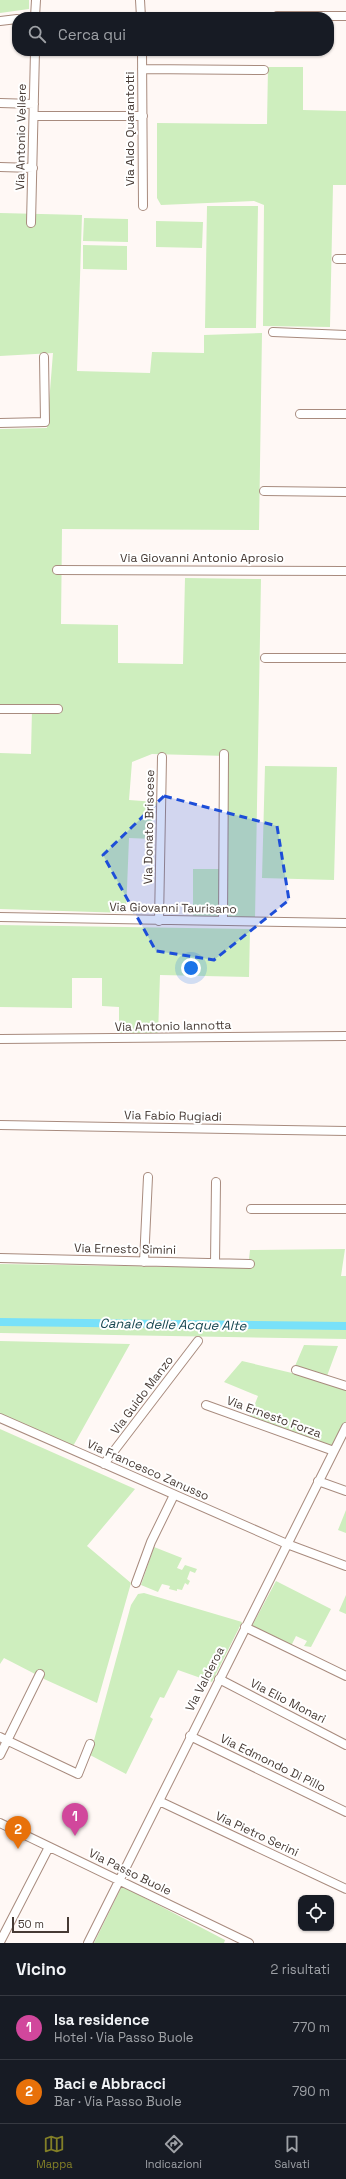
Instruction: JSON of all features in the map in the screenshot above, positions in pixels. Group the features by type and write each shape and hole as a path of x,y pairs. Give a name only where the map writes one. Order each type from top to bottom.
{"street":[{"path":"34,12 36,0"},
{"path":"140,0 141,12"},
{"path":"334,16 346,16"},
{"path":"0,21 12,20"},
{"name":"Via Antonio Vellere","path":"31,223 35,56"},
{"name":"Via Aldo Quarantotti","path":"142,56 143,206"},
{"path":"142,69 264,70"},
{"path":"0,104 34,104"},
{"path":"34,116 143,116"},
{"path":"0,167 33,168"},
{"path":"337,259 346,259"},
{"path":"273,332 346,335"},
{"path":"0,422 45,422 44,357"},
{"path":"300,414 346,414"},
{"path":"264,491 346,492"},
{"name":"Via Giovanni Antonio Aprosio","path":"57,570 346,570"},
{"path":"265,658 346,658"},
{"path":"0,709 58,709"},
{"path":"223,921 224,754"},
{"name":"Via Donato Briscese","path":"159,921 162,757"},
{"name":"Via Giovanni Taurisano","path":"0,917 159,921 346,922"},
{"name":"Via Antonio Iannotta","path":"0,1039 346,1036"},
{"name":"Via Fabio Rugiadi","path":"0,1125 346,1131"},
{"path":"144,1262 148,1177"},
{"path":"215,1263 216,1182"},
{"path":"251,1209 346,1209"},
{"name":"Via Ernesto Simini","path":"0,1258 250,1264"},
{"name":"Via Guido Manzo","path":"104,1464 198,1341"},
{"path":"296,1370 346,1386"},
{"name":"Via Ernesto Forza","path":"206,1405 334,1451"},
{"name":"Via Francesco Zanusso","path":"0,1418 287,1544 346,1566"},
{"name":"Via Valderoa","path":"88,1943 245,1626 346,1427"},
{"path":"318,1481 346,1491"},
{"path":"136,1583 151,1542 174,1495"},
{"path":"245,1626 346,1676"},
{"path":"0,1755 4,1739 40,1674"},
{"name":"Via Elio Monari","path":"219,1679 346,1745"},
{"name":"Via Edmondo Di Pillo","path":"190,1736 346,1812"},
{"path":"4,1739 78,1774 90,1744"},
{"name":"Via Pietro Serini","path":"159,1801 346,1889"},
{"name":"Via Passo Buole","path":"0,1823 249,1943"},
{"path":"0,1942 50,1847"}],"highlighted area":[{"path":"164,796 277,826 289,900 214,960 156,951 103,855"}],"green space":[{"path":"0,0 29,0 29,9 0,13"},
{"path":"268,67 303,67 303,110 346,111 346,185 333,185 330,327 263,326 264,205 254,201 161,205 157,198 157,123 267,124"},
{"path":"207,206 258,206 256,328 205,328"},
{"path":"0,213 82,215 77,371 150,373 152,352 204,353 204,335 262,333 259,530 62,529 61,624 118,625 118,663 183,664 185,578 261,579 255,919 225,918 227,756 152,754 132,762 129,800 156,802 150,831 152,839 129,838 126,913 0,909 0,753 31,754 32,709 0,707 0,429 47,428 53,353 0,356"},
{"path":"84,218 128,219 128,242 83,241"},
{"path":"156,221 203,222 202,248 156,247"},
{"path":"83,245 127,246 127,270 83,269"},
{"path":"265,766 337,767 334,880 262,878"},
{"path":"193,869 220,869 220,919 193,919"},
{"path":"0,925 250,929 249,977 160,975 158,1035 119,1035 119,1007 102,1006 102,978 72,978 72,1008 0,1007"},
{"path":"345,1249 341,1276 346,1276 346,1339 0,1333 0,1264 248,1268 250,1250"},
{"path":"0,1341 130,1344 72,1448 0,1415"},
{"path":"304,1345 338,1346 327,1376 346,1383 346,1424 333,1450 249,1419 258,1396 224,1382 242,1361 292,1373"},
{"path":"0,1429 135,1489 87,1546 131,1583 97,1703 44,1679 40,1672 37,1675 4,1658 0,1664"},
{"path":"346,1510 346,1533 338,1530"},
{"path":"154,1547 182,1558 177,1568 182,1570 185,1565 197,1569 195,1573 190,1571 187,1579 190,1581 188,1585 185,1583 182,1590 177,1589 177,1591 169,1589 170,1586 162,1584 158,1592 141,1585"},
{"path":"276,1581 331,1609 311,1647 304,1646 307,1641 296,1636 291,1646 252,1626"},
{"path":"144,1593 242,1622 212,1682 178,1670 164,1698 160,1697 150,1717 153,1719 126,1774 90,1755 131,1605 138,1594"},
{"path":"346,1595 346,1614 339,1611"},
{"path":"122,1886 225,1940 224,1943 94,1943"}],"waterway":[{"name":"Canale delle Acque Alte","path":"0,1322 346,1326"}],"place":[{"name":"Isa residence","path":"75,1836"},
{"name":"Baci e Abbracci","path":"18,1849"}]}
